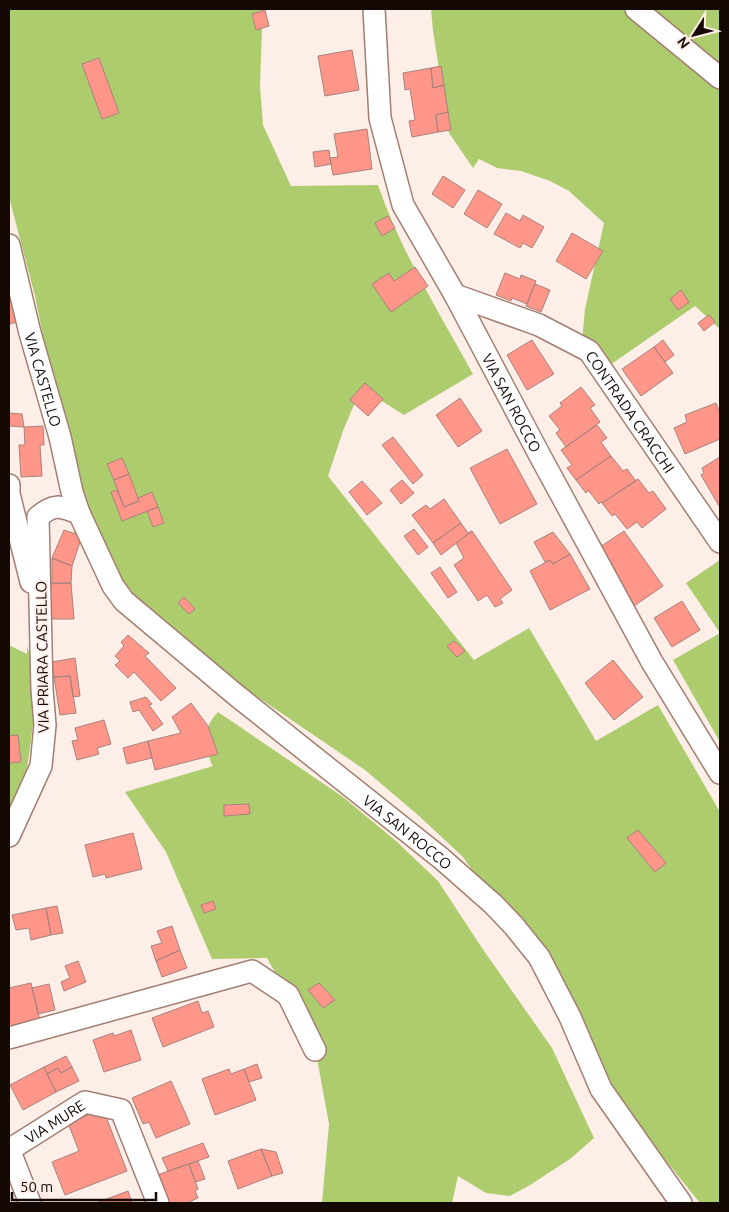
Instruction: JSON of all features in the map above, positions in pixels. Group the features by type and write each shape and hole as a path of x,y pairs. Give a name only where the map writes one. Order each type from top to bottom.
{"street":[{"name":"VIA SAN ROCCO","path":"374,9 380,118 403,206 455,295 652,662 720,773"},
{"path":"636,9 720,78"},
{"name":"VIA CASTELLO","path":"9,245 30,333 60,437 72,492 79,513"},
{"name":"CONTRADA CRACCHI","path":"455,295 539,325 589,350 720,542"},
{"path":"9,485 9,494 31,580 40,596"},
{"name":"VIA PRIARA CASTELLO","path":"9,836 41,766 46,726 42,689 38,517 48,509 60,506 79,513"},
{"name":"VIA SAN ROCCO","path":"79,513 113,586 124,602 135,613 442,858 514,926 539,957 570,1016 601,1089 681,1203"},
{"path":"9,1038 252,971 288,995 315,1050"},
{"name":"VIA MURE","path":"9,1150 85,1102 121,1110 158,1203"},
{"path":"9,1150 30,1203"}],"green space":[{"path":"9,9 265,9 262,29 260,86 263,125 291,186 378,185 409,258 473,374 404,415 361,388 343,431 328,476 474,660 529,628 596,741 658,705 720,812 720,1203 700,1203 630,1116 493,900 463,857 365,770 243,687 121,593 74,535 73,487 35,296 9,197"},
{"path":"431,9 720,9 720,329 695,306 610,365 581,353 585,309 604,223 569,191 550,181 521,171 497,168 479,159 473,168 449,133"},
{"path":"720,560 720,633 686,583"},
{"path":"720,633 720,742 673,660"},
{"path":"9,645 27,654 27,646 39,681 26,776 9,813"},
{"path":"218,712 343,797 396,841 438,881 552,1048 594,1138 570,1159 510,1196 486,1193 458,1176 452,1203 322,1203 329,1124 314,1042 267,958 212,959 166,852 125,792 213,766 208,749 207,730 211,720"}],"building":[{"path":"265,10 269,26 256,30 252,14"},
{"path":"352,50 359,90 325,96 318,56"},
{"path":"99,58 119,113 102,119 82,64"},
{"path":"441,66 444,85 433,88 431,68"},
{"path":"431,68 433,88 444,85 448,112 436,115 438,132 412,137 409,121 415,120 410,89 405,90 403,73"},
{"path":"448,112 451,130 438,132 436,115"},
{"path":"367,129 372,169 333,175 330,158 338,157 334,134"},
{"path":"329,150 331,164 315,167 313,152"},
{"path":"443,176 465,190 453,208 432,194"},
{"path":"478,190 502,204 487,228 464,214"},
{"path":"506,213 520,221 523,215 544,227 532,248 523,243 520,248 494,234"},
{"path":"388,216 395,228 382,236 375,223"},
{"path":"572,233 603,251 586,279 556,261"},
{"path":"415,267 428,286 391,312 372,284 389,273 394,281"},
{"path":"505,273 520,279 521,275 536,281 527,304 512,298 511,301 496,295"},
{"path":"535,284 550,290 541,312 526,306"},
{"path":"9,287 20,321 10,324 9,320"},
{"path":"681,290 689,302 678,310 670,299"},
{"path":"709,315 715,322 704,331 698,323"},
{"path":"532,340 554,374 527,390 507,355"},
{"path":"663,340 674,355 665,362 654,347"},
{"path":"654,347 673,373 641,396 622,369"},
{"path":"365,383 383,399 368,416 350,400"},
{"path":"581,387 595,405 590,408 600,422 566,447 556,433 560,430 549,416 562,406 560,403"},
{"path":"460,398 482,431 458,447 436,415"},
{"path":"716,403 720,413 720,439 685,454 674,428 687,422 685,415"},
{"path":"9,413 22,414 24,427 9,426"},
{"path":"597,425 607,438 601,442 611,456 576,480 567,468 572,465 561,450"},
{"path":"43,426 44,445 40,445 42,476 21,477 19,445 25,445 24,427"},
{"path":"393,437 423,475 413,484 382,445"},
{"path":"507,449 537,504 500,524 470,468"},
{"path":"611,456 623,471 627,469 636,481 599,504 588,490 586,493 576,480"},
{"path":"720,457 719,506 701,475 704,473 702,468"},
{"path":"122,458 129,474 114,480 107,464"},
{"path":"129,474 139,501 124,507 114,480"},
{"path":"638,479 649,493 653,491 666,509 642,528 637,522 627,529 615,514 612,516 602,503"},
{"path":"402,480 414,493 401,504 390,490"},
{"path":"362,481 382,503 367,515 349,492"},
{"path":"117,490 124,507 139,501 138,498 152,492 158,507 122,521 111,492"},
{"path":"444,499 461,523 433,543 412,515 426,505 430,509"},
{"path":"158,507 164,523 153,527 147,511"},
{"path":"461,523 468,533 472,531 441,555 433,543"},
{"path":"414,529 428,547 418,555 404,536"},
{"path":"64,530 82,536 72,566 52,558"},
{"path":"472,531 512,590 500,599 503,603 495,607 487,595 478,601 454,565 464,558 456,543"},
{"path":"624,531 663,586 634,606 600,547"},
{"path":"553,532 570,554 553,564 550,560 545,562 534,542"},
{"path":"570,554 590,589 550,610 530,571 550,560 553,564"},
{"path":"52,558 72,566 71,583 52,583"},
{"path":"440,567 457,592 448,598 431,573"},
{"path":"71,583 74,619 46,619 45,584"},
{"path":"184,597 195,609 189,614 178,603"},
{"path":"682,601 700,630 672,647 654,618"},
{"path":"128,635 149,653 145,656 176,688 161,701 134,672 128,678 115,665 120,661 115,656 124,646 121,642"},
{"path":"454,641 465,651 457,657 447,646"},
{"path":"75,658 80,696 73,697 70,676 54,677 52,662"},
{"path":"613,660 643,697 614,720 585,683"},
{"path":"70,676 76,713 60,715 54,677"},
{"path":"146,697 152,704 149,705 163,724 153,731 139,710 133,712 130,702"},
{"path":"191,703 208,726 218,754 155,770 148,741 181,733 172,717"},
{"path":"104,720 111,744 97,748 99,754 77,760 72,741 78,740 75,728"},
{"path":"18,735 21,762 9,763 9,736"},
{"path":"148,741 152,758 127,764 123,748"},
{"path":"249,804 250,814 224,816 224,805"},
{"path":"638,830 666,863 655,872 627,838"},
{"path":"133,833 142,869 106,878 105,874 93,877 85,845"},
{"path":"213,901 216,909 204,913 201,905"},
{"path":"57,906 63,933 51,935 46,908"},
{"path":"46,908 51,935 31,940 29,928 16,930 12,915"},
{"path":"172,926 180,950 156,961 151,946 162,943 157,931"},
{"path":"180,950 187,968 162,977 156,961"},
{"path":"78,961 86,982 64,991 61,982 70,978 65,966"},
{"path":"31,983 40,1020 9,1027 9,988"},
{"path":"319,983 335,1000 323,1008 308,990"},
{"path":"49,984 55,1010 38,1014 32,988"},
{"path":"198,1001 202,1013 208,1011 214,1027 163,1047 152,1018"},
{"path":"131,1030 141,1060 104,1072 93,1040 113,1033 114,1036"},
{"path":"66,1056 72,1067 61,1073 58,1068 47,1074 44,1067"},
{"path":"257,1064 262,1078 249,1082 244,1069"},
{"path":"44,1067 56,1092 23,1110 10,1085"},
{"path":"72,1067 79,1081 56,1092 47,1074 58,1068 61,1073"},
{"path":"229,1069 231,1074 244,1069 256,1100 215,1115 202,1079"},
{"path":"171,1081 190,1124 156,1138 149,1122 143,1124 132,1098"},
{"path":"103,1109 127,1171 65,1195 52,1162 79,1151 68,1123"},
{"path":"203,1143 209,1157 168,1171 162,1158"},
{"path":"261,1149 276,1152 283,1173 272,1176"},
{"path":"261,1149 272,1176 238,1189 228,1161"},
{"path":"198,1161 205,1179 195,1182 189,1164"},
{"path":"189,1164 198,1189 195,1191 198,1198 189,1203 168,1203 157,1175"},
{"path":"128,1191 132,1203 96,1203"}]}
